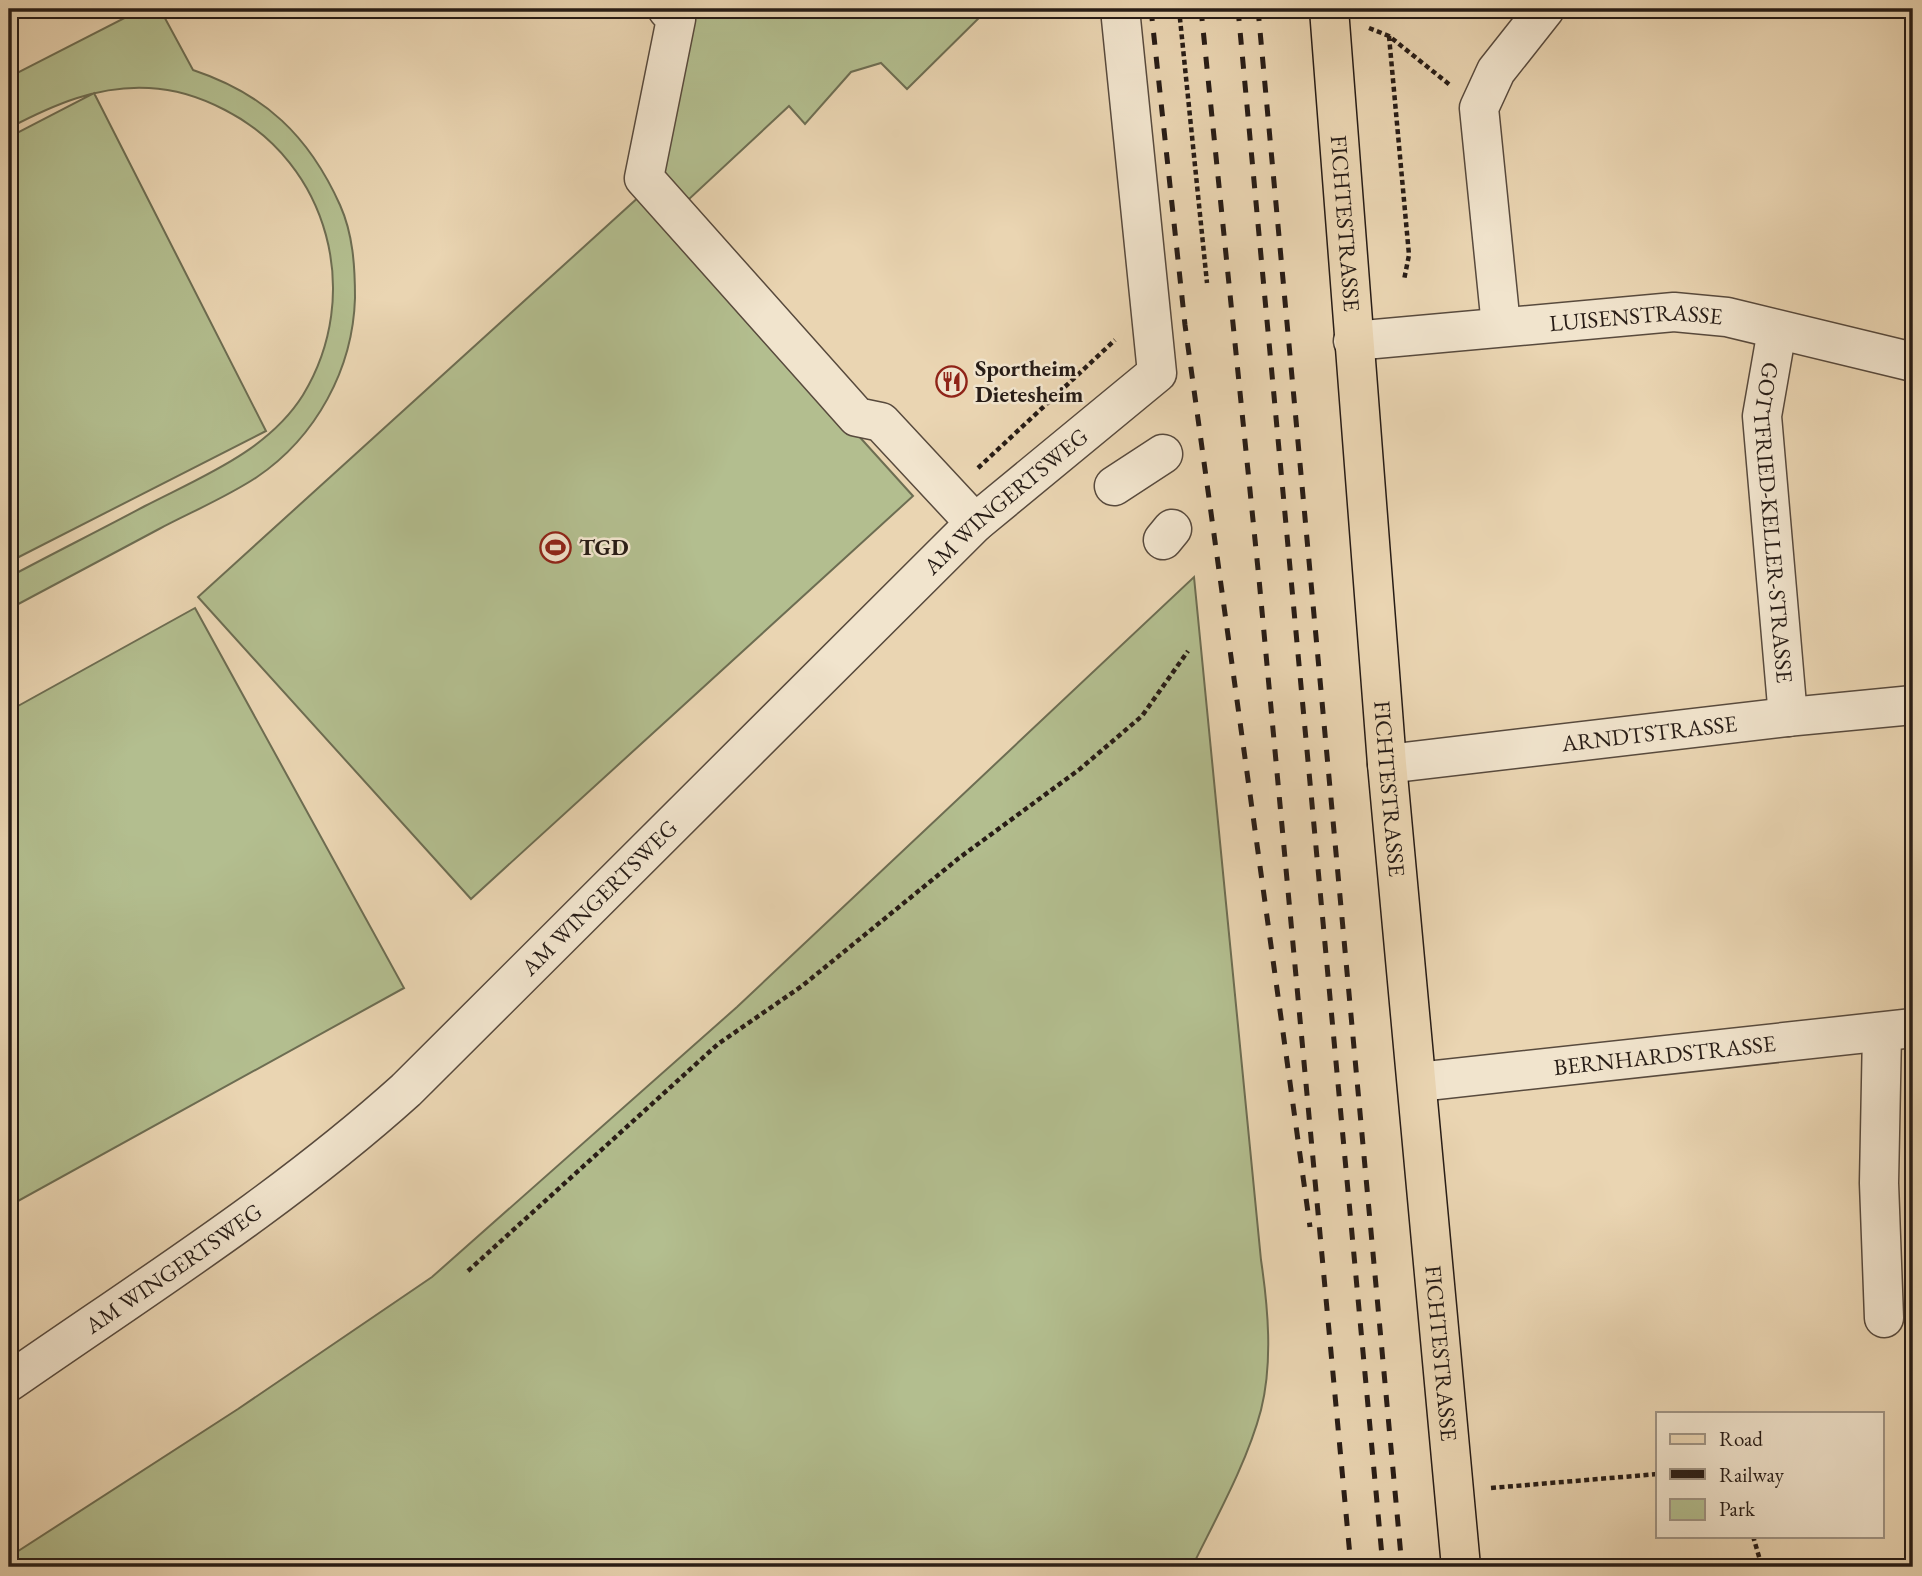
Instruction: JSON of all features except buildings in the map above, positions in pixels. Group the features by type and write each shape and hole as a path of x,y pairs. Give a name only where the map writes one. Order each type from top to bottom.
{"main road":[{"name":"FICHTESTRASSE","path":"1329,11 1387,764 1461,1567"}],"street":[{"path":"667,9 676,19 644,178 857,417 881,422 975,523"},
{"name":"AM WINGERTSWEG","path":"9,1382 274,1198 364,1128 406,1090 975,523 1157,373 1120,9"},
{"path":"1501,327 1479,108 1496,71 1545,9"},
{"name":"LUISENSTRASSE","path":"1353,341 1674,312 1727,317 1913,362"},
{"name":"GOTTFRIED-KELLER-STRASSE","path":"1777,330 1762,416 1788,717"},
{"path":"1114,486 1163,454"},
{"name":"ARNDTSTRASSE","path":"1387,764 1913,705"},
{"path":"1884,1318 1880,1183 1898,1030"},
{"name":"BERNHARDSTRASSE","path":"1418,1082 1898,1030"}],"path":[{"path":"1179,9 1207,283"},
{"path":"1329,11 1389,36 1479,108"},
{"path":"1389,36 1409,255 1404,280"},
{"path":"972,473 1118,338"},
{"path":"468,1272 718,1044 802,986 959,858 1080,769 1132,725 1142,716 1188,651"},
{"path":"1455,1491 1656,1474"},
{"path":"1754,1538 1762,1567"}],"green space":[{"path":"142,9 160,9 193,70 219,80 263,105 299,138 314,158 328,180 348,227 354,274 353,324 339,375 327,399 313,422 278,461 221,498 9,609 9,577 232,461 271,432 303,395 321,356 331,316 333,275 326,235 311,197 290,163 261,133 225,110 178,92 130,88 76,98 9,128 9,77"},
{"path":"693,9 988,9 907,89 881,63 851,72 805,124 789,106 687,201 662,178"},
{"path":"94,93 266,431 9,562 9,137"},
{"name":"TGD","path":"641,195 913,496 471,899 198,597"},
{"path":"1194,577 1266,1297 1268,1354 1265,1392 1248,1450 1192,1567 9,1567 9,1557 238,1409 432,1277 737,1007"},
{"path":"195,608 404,988 9,1206 9,711"}],"railway":[{"path":"1151,9 1185,325 1310,1227"},
{"path":"1201,9 1259,579 1351,1567"},
{"path":"1238,9 1383,1567"},
{"path":"1258,9 1402,1567"}],"place":[{"name":"Sportheim Dietesheim","path":"952,381"},
{"name":"TGD","path":"556,547"}]}
